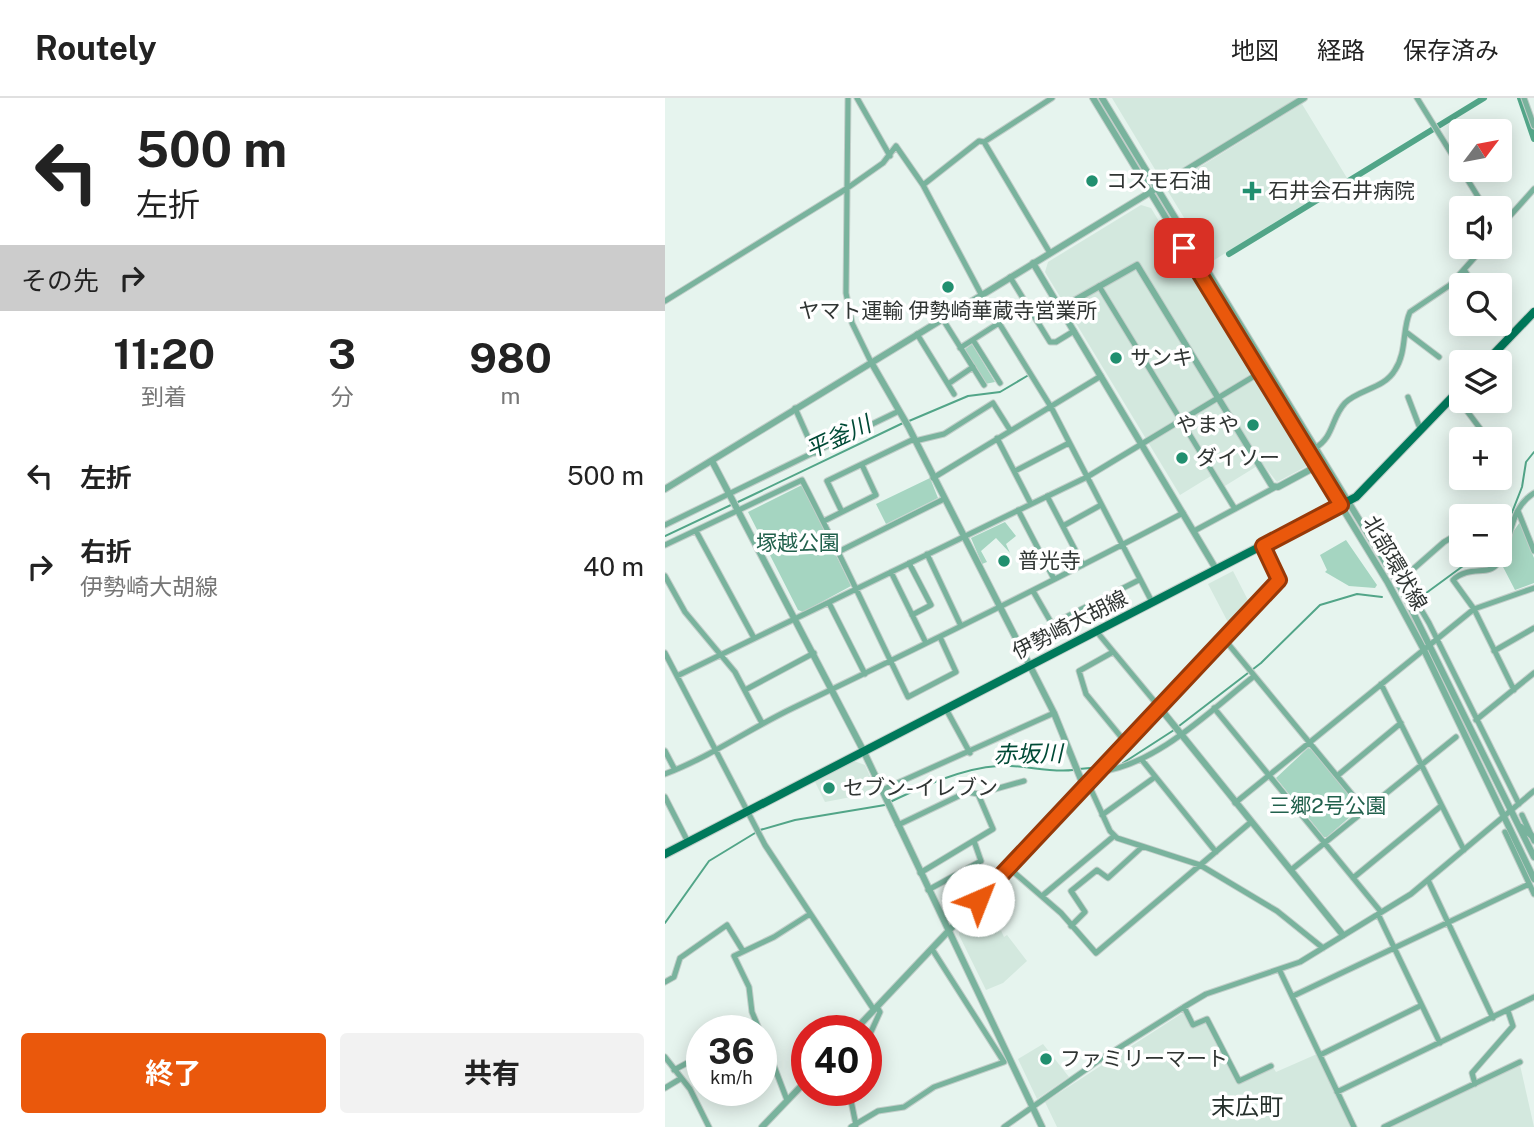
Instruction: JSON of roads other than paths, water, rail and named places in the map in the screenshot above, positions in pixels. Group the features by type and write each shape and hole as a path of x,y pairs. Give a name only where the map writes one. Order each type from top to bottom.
{"main road":[{"path":"1498,350 1534,312"},
{"name":"伊勢崎大胡線","path":"665,854 1345,503 1364,491 1449,401"}],"street":[{"path":"848,98 846,293 852,323 908,426 1054,713 1076,774 1086,785 1114,836 1201,866 1277,911 1323,948"},
{"path":"857,98 890,156"},
{"path":"923,185 979,141 985,142 1052,98"},
{"name":"北部環状線","path":"1093,98 1317,466 1364,526 1434,641 1534,857"},
{"name":"北部環状線","path":"1102,98 1315,448 1424,650 1527,864 1532,881"},
{"path":"665,489 1304,98"},
{"path":"1417,98 1478,196"},
{"path":"1524,98 1534,126"},
{"path":"985,142 1050,253"},
{"path":"665,301 846,189 890,156 896,146 923,185 981,294 1051,407 1152,602"},
{"path":"1512,214 1534,190"},
{"path":"1315,448 1328,438 1344,404 1377,386 1394,372 1410,312 1450,285 1474,259"},
{"path":"1033,263 1216,569"},
{"path":"1061,308 1137,265 1274,488"},
{"path":"1010,277 1050,342 1056,342 1074,331"},
{"path":"1099,286 1235,509"},
{"path":"942,318 984,385"},
{"path":"960,348 999,323"},
{"path":"1406,332 1439,357"},
{"path":"917,334 954,394"},
{"path":"972,340 1000,383"},
{"path":"948,384 973,368"},
{"path":"677,676 1087,477 1261,372"},
{"path":"933,478 1101,376"},
{"path":"1408,397 1421,431"},
{"path":"842,512 827,481 915,440 944,434 993,403 1010,430"},
{"path":"795,407 815,453"},
{"path":"665,525 901,414"},
{"path":"997,438 1031,504"},
{"path":"1014,471 1069,443"},
{"path":"712,461 863,750 1042,1127"},
{"path":"824,521 876,495 862,465"},
{"path":"1194,531 1317,466"},
{"path":"665,545 802,480 840,551 855,591 908,697 956,672 940,637"},
{"path":"1512,526 1521,501 1534,493"},
{"path":"1047,496 1083,565"},
{"path":"840,551 944,499"},
{"path":"1063,526 1101,505"},
{"path":"1019,510 1054,579"},
{"path":"1518,511 1534,551"},
{"path":"665,774 716,750 762,723 1000,608 1183,513"},
{"path":"1364,526 1374,530 1403,578 1519,804"},
{"path":"696,531 754,638"},
{"path":"1403,578 1449,539"},
{"path":"869,1015 1279,580 1263,546"},
{"path":"927,554 961,626"},
{"path":"909,563 930,605 912,615"},
{"path":"1495,567 1465,570 1453,580 1474,609 1514,690"},
{"path":"891,572 926,643"},
{"path":"665,576 685,612 745,690 762,723"},
{"path":"1033,591 1052,624 1139,580"},
{"path":"1235,803 1474,609 1534,588"},
{"path":"829,603 865,674"},
{"path":"1494,651 1534,628"},
{"path":"1097,632 1343,935"},
{"path":"1225,640 1365,810"},
{"path":"1113,652 1079,671 1086,694 1126,743"},
{"path":"665,653 765,845 880,1012 879,1015"},
{"path":"745,690 814,653"},
{"path":"1476,720 1534,673"},
{"path":"1098,772 1116,770 1142,760 1253,677"},
{"path":"1381,684 1464,850"},
{"path":"1215,708 1379,913 1420,1006 1440,1043"},
{"path":"946,709 970,753"},
{"path":"881,789 970,753 1054,713"},
{"path":"1337,776 1401,723"},
{"path":"1291,870 1456,737"},
{"path":"665,751 675,770"},
{"path":"1142,760 1216,852"},
{"path":"1102,814 1155,777"},
{"path":"898,825 967,792 978,794 1024,781"},
{"path":"1004,1127 1098,1061 1206,994 1280,971 1379,913 1428,880 1534,791"},
{"path":"920,873 993,829 978,794"},
{"path":"665,797 688,842"},
{"path":"1353,878 1441,806"},
{"path":"1522,815 1533,839"},
{"path":"1009,868 1042,895 1096,953 1251,822"},
{"path":"1519,826 1533,839"},
{"path":"1505,832 1525,876 1532,881 1534,894"},
{"path":"1042,895 1114,836"},
{"path":"928,890 981,861 974,841"},
{"path":"1071,926 1085,912 1070,895 1071,891 1097,870 1108,878 1140,852 1142,847"},
{"path":"1525,876 1527,864"},
{"path":"1428,880 1493,1018"},
{"path":"1293,996 1532,881"},
{"path":"753,1015 750,987 734,956 774,937 810,914"},
{"path":"665,982 674,977 680,958 727,925 743,951"},
{"path":"851,1106 854,1126 878,1111 904,1107 934,1087 1004,1062 932,949"},
{"path":"1280,971 1354,1127"},
{"path":"1337,1092 1534,997"},
{"path":"1320,1055 1420,1006"},
{"path":"1184,1007 1193,1025 1207,1019 1239,1081 1271,1066"},
{"path":"1475,1084 1472,1073 1513,1026 1508,1011"},
{"path":"665,1057 690,1089 709,1127"},
{"path":"1384,1127 1520,1062"},
{"path":"674,1070 686,1064"},
{"path":"777,1074 787,1100"},
{"path":"665,1088 680,1079"},
{"path":"762,1127 791,1096"}],"waterway":[{"path":"1229,254 1484,98"},
{"path":"1520,98 1534,139"},
{"name":"平釜川","path":"909,421 968,396 1000,392 1027,376"},
{"name":"平釜川","path":"738,502 903,423"},
{"name":"赤坂川","path":"1512,512 1522,487 1526,462 1534,452"},
{"name":"平釜川","path":"665,536 733,504"},
{"name":"赤坂川","path":"1418,599 1462,567"},
{"name":"赤坂川","path":"1179,726 1261,663 1320,605 1357,594 1382,597"},
{"name":"赤坂川","path":"1123,763 1174,730"},
{"name":"赤坂川","path":"890,802 970,770 1007,766 1073,770"},
{"name":"赤坂川","path":"1079,769 1101,767"},
{"name":"赤坂川","path":"760,830 795,820 885,805"},
{"name":"赤坂川","path":"665,923 709,861 755,833"}],"place":[{"name":"コスモ石油","path":"1092,181"},
{"name":"石井会石井病院","path":"1252,191"},
{"name":"ヤマト運輸 伊勢崎華蔵寺営業所","path":"948,287"},
{"name":"サンキ","path":"1116,358"},
{"name":"やまや","path":"1253,425"},
{"name":"ダイソー","path":"1182,458"},
{"name":"普光寺","path":"1004,561"},
{"name":"セブン-イレブン","path":"829,788"},
{"name":"ファミリーマート","path":"1046,1059"}],"district":[{"name":"末広町","path":"1247,1107"}],"park label":[{"name":"塚越公園","path":"798,543"},
{"name":"三郷2号公園","path":"1328,806"}]}
